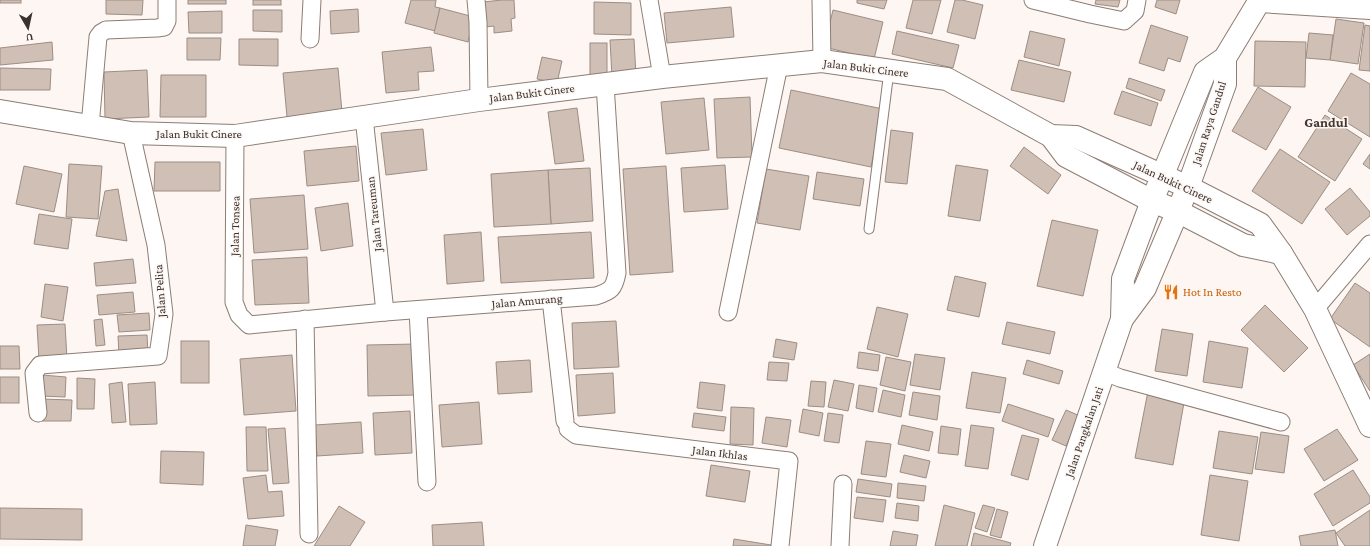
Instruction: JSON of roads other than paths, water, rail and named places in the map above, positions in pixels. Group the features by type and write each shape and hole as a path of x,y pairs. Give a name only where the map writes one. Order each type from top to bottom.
{"street":[{"path":"90,126 98,37 106,30 164,27 167,21 167,0"},
{"path":"310,38 312,0"},
{"path":"476,0 478,22 479,100"},
{"path":"649,0 662,76"},
{"path":"821,0 822,61"},
{"path":"1033,0 1090,14 1124,20 1135,11 1137,0"},
{"path":"1260,0 1370,8"},
{"name":"Jalan Raya Gandul","path":"1162,176 1204,72 1225,58 1260,0"},
{"name":"Jalan Raya Gandul","path":"1188,187 1225,84 1225,58"},
{"name":"Jalan Bukit Cinere","path":"0,111 130,133 235,136 479,100 662,76 822,61 947,79 1051,136 1066,156 1152,201 1177,211 1243,245 1281,253"},
{"path":"728,312 779,65"},
{"name":"Jalan Amurang","path":"239,315 249,324 596,296 608,292 615,284 617,273 605,84"},
{"name":"Jalan Tareuman","path":"364,117 385,312"},
{"name":"Jalan Pelita","path":"38,413 34,373 40,365 158,356 164,314 156,245 130,133"},
{"name":"Jalan Tonsea","path":"235,136 234,302 239,315"},
{"name":"Jalan Bukit Cinere","path":"1051,136 1076,137 1188,187 1260,224 1281,253 1314,309 1370,425"},
{"name":"Jalan Pangkalan Jati","path":"1045,546 1122,319 1123,279 1162,176"},
{"name":"Jalan Pangkalan Jati","path":"1122,319 1145,288 1188,187"},
{"path":"1314,309 1370,244"},
{"name":"Jalan Ikhlas","path":"551,299 567,425 576,434 789,462 780,546"},
{"path":"418,310 427,482"},
{"path":"305,319 308,534"},
{"path":"1105,372 1120,378 1281,422"},
{"path":"840,546 843,484"}],"lane":[{"path":"869,229 889,70"}],"place":[{"name":"Hot In Resto","path":"1171,292"}],"district":[{"name":"Gandul","path":"1326,122"}]}
